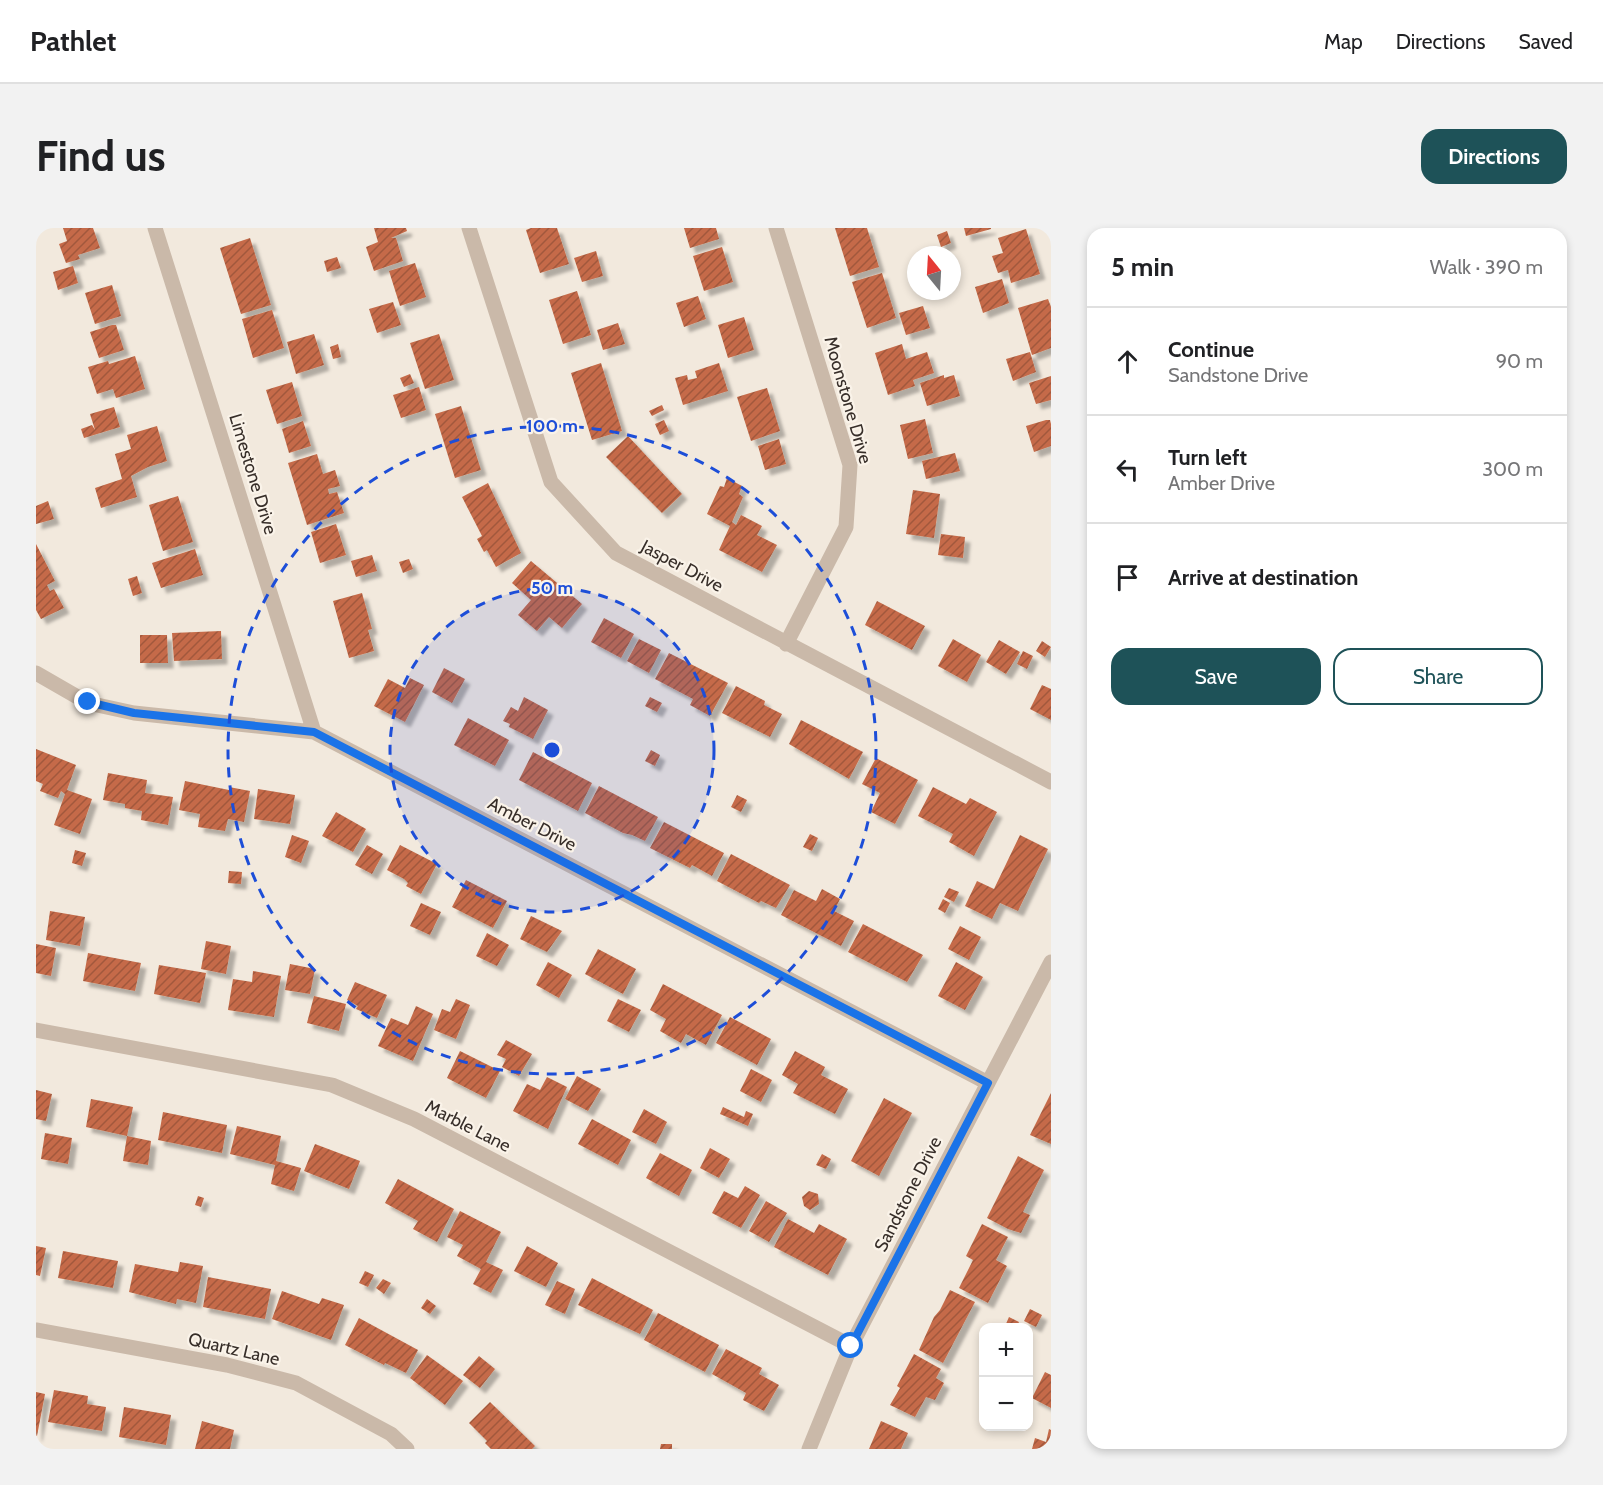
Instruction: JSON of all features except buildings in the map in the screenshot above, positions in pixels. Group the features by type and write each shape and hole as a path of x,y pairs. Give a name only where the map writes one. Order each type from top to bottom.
{"street":[{"name":"Limestone Drive","path":"155,228 314,732"},
{"name":"Jasper Drive","path":"469,228 551,482 616,553 1051,782"},
{"name":"Moonstone Drive","path":"776,228 850,465 846,528 786,644"},
{"name":"Amber Drive","path":"36,673 88,702 134,713 314,732 988,1083"},
{"name":"Sandstone Drive","path":"809,1449 851,1346 1051,962"},
{"name":"Marble Lane","path":"36,1030 332,1085 414,1119 851,1346"},
{"name":"Quartz Lane","path":"36,1330 227,1365 296,1383 391,1434 407,1449"}],"route":[{"path":"88,702 134,713 314,732 988,1083 851,1346"}]}
